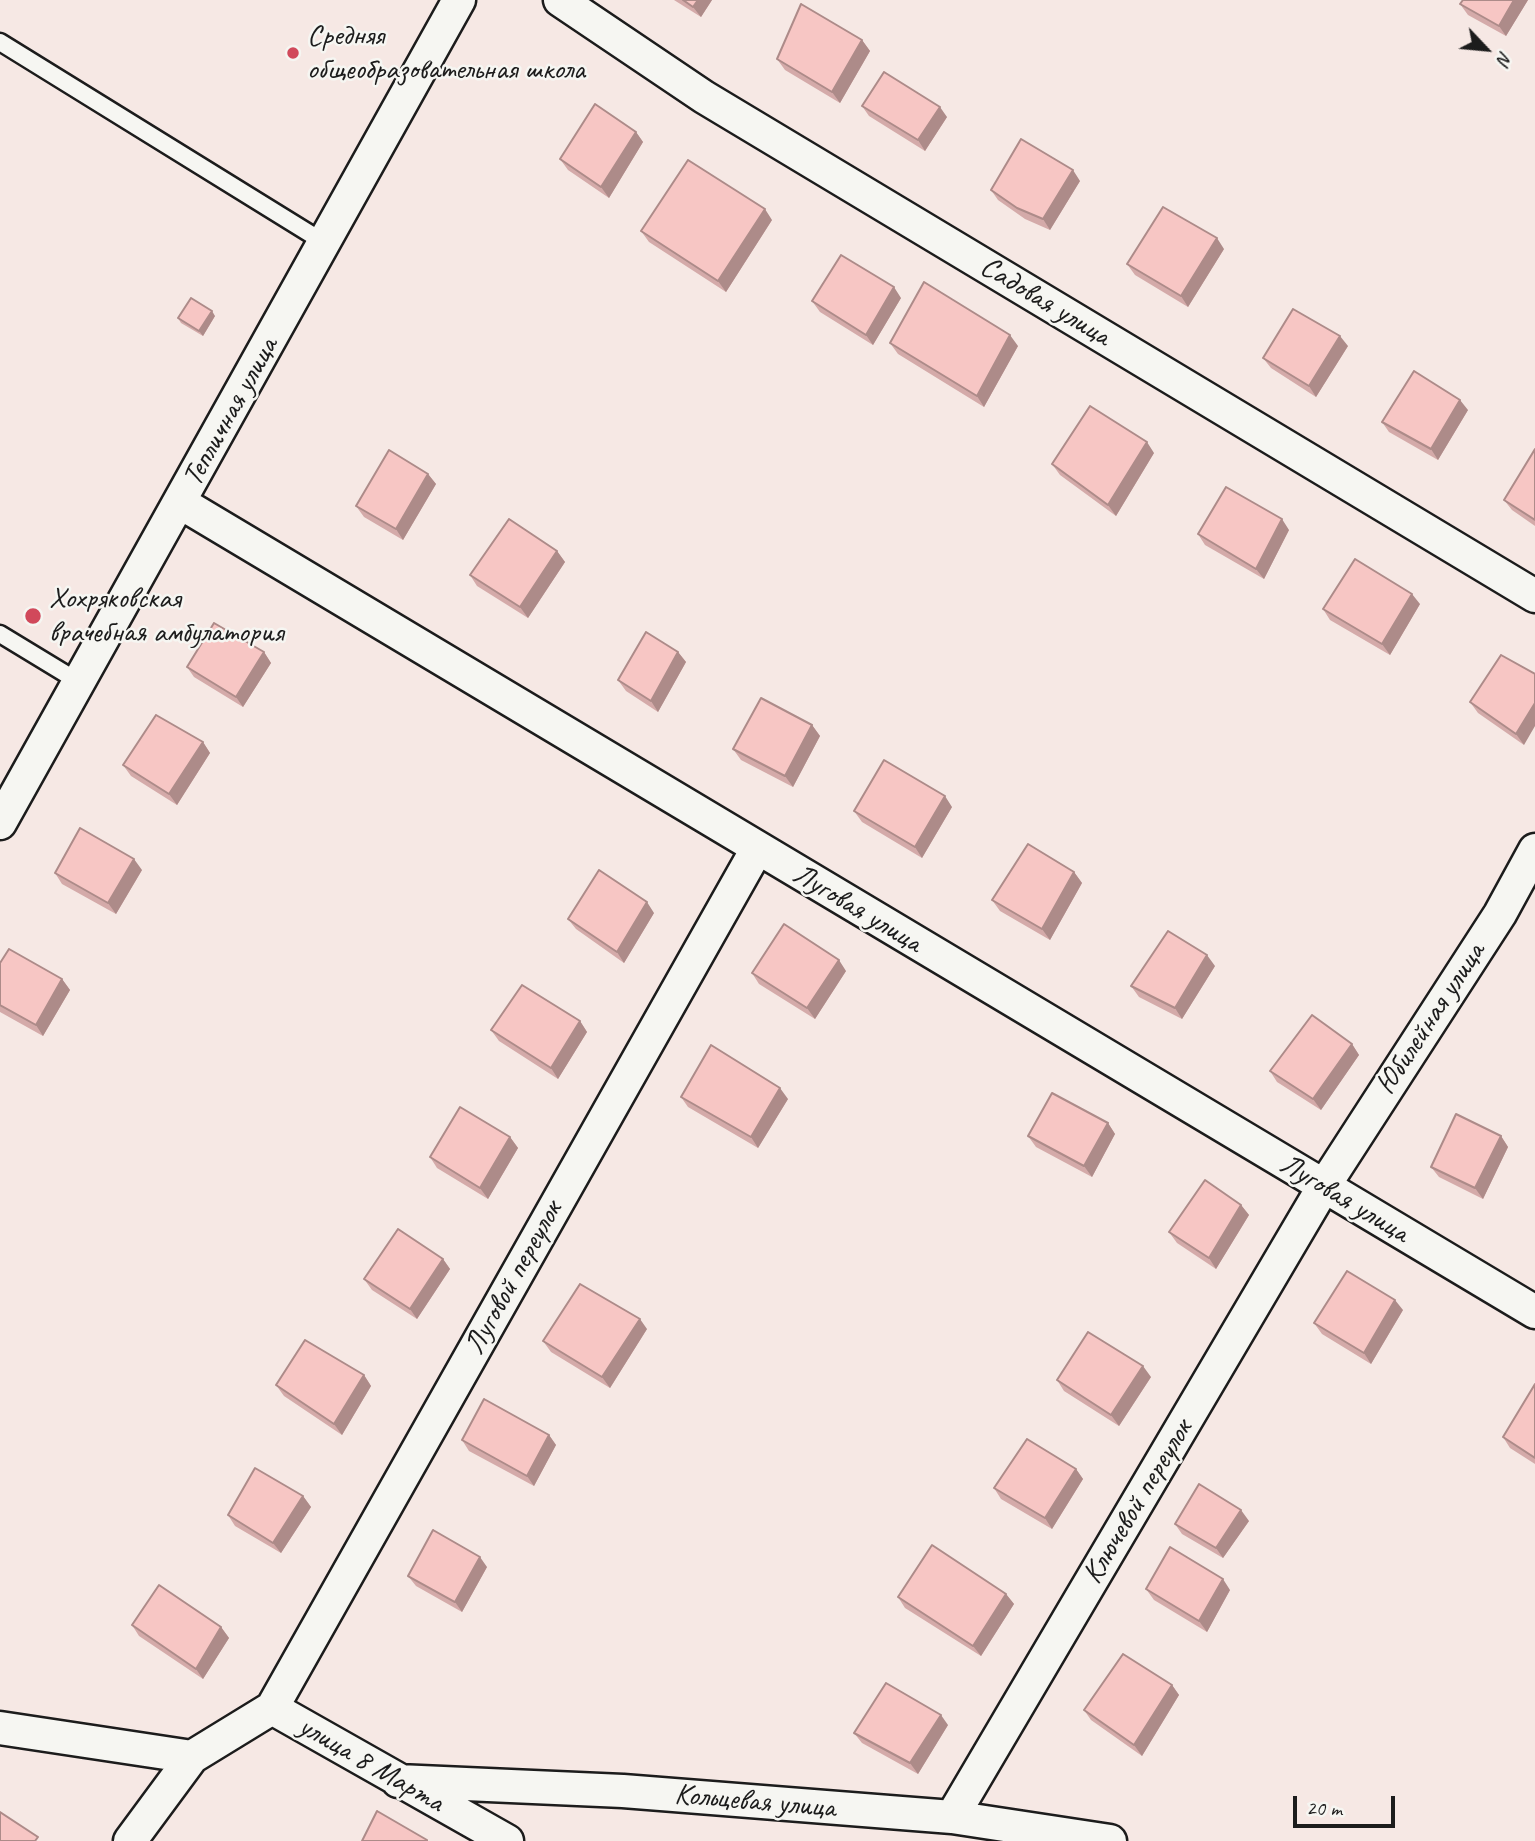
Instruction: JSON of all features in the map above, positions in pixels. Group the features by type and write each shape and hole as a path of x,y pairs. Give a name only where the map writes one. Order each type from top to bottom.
{"street":[{"name":"Тепличная улица","path":"0,823 181,503 459,0"},
{"name":"Садовая улица","path":"560,0 704,97 1535,596"},
{"name":"Луговая улица","path":"181,503 1535,1312"},
{"name":"Луговой переулок","path":"272,1708 757,849"},
{"name":"Юбилейная улица","path":"1324,1186 1500,914 1535,850"},
{"name":"Ключевой переулок","path":"952,1817 1324,1186"},
{"path":"130,1841 192,1757 272,1708"},
{"name":"улица 8 Марта","path":"272,1708 507,1841"},
{"path":"0,1728 192,1757"},
{"name":"Кольцевая улица","path":"398,1781 623,1791 952,1817 1110,1841"}],"lane":[{"path":"0,42 325,243"},
{"path":"0,634 79,682"}],"building":[{"path":"683,0 698,0 693,7"},
{"path":"1463,0 1514,0 1499,26 1460,4"},
{"path":"801,4 862,40 832,92 777,59"},
{"path":"884,72 940,107 918,140 862,106"},
{"path":"595,104 636,132 601,187 560,159"},
{"path":"1021,139 1073,170 1043,219 1017,208 991,190"},
{"path":"688,160 765,209 718,281 641,231"},
{"path":"1163,207 1217,238 1181,296 1127,264"},
{"path":"841,255 894,287 866,335 812,301"},
{"path":"924,282 1010,335 977,396 890,343"},
{"path":"191,298 212,311 199,331 178,318"},
{"path":"1293,309 1340,336 1309,386 1263,358"},
{"path":"1414,371 1460,400 1431,449 1382,422"},
{"path":"1090,406 1147,442 1108,505 1052,464"},
{"path":"1535,449 1535,520 1504,500"},
{"path":"389,450 428,474 396,529 356,506"},
{"path":"1226,487 1282,519 1256,569 1198,534"},
{"path":"509,519 557,551 520,607 470,575"},
{"path":"1355,559 1412,594 1382,644 1323,609"},
{"path":"214,623 264,652 236,697 187,667"},
{"path":"646,632 678,652 651,701 618,680"},
{"path":"1501,655 1535,674 1535,703 1516,734 1470,702"},
{"path":"761,698 812,725 785,776 733,749"},
{"path":"156,715 203,742 169,794 123,765"},
{"path":"884,760 945,796 915,847 854,811"},
{"path":"80,828 134,859 108,903 55,873"},
{"path":"1028,844 1074,872 1042,929 992,900"},
{"path":"599,870 647,902 617,952 568,919"},
{"path":"784,924 839,960 807,1008 752,973"},
{"path":"1168,931 1207,955 1175,1008 1131,986"},
{"path":"9,949 62,979 36,1025 0,1005 0,963"},
{"path":"522,985 580,1021 551,1068 491,1030"},
{"path":"1312,1015 1352,1044 1313,1099 1270,1071"},
{"path":"711,1045 780,1088 751,1137 681,1097"},
{"path":"1052,1093 1108,1123 1084,1166 1028,1136"},
{"path":"460,1107 510,1137 480,1188 430,1157"},
{"path":"1456,1114 1501,1136 1475,1188 1431,1167"},
{"path":"1205,1180 1241,1205 1209,1258 1169,1232"},
{"path":"398,1229 443,1259 410,1309 364,1279"},
{"path":"1347,1271 1395,1300 1364,1353 1314,1323"},
{"path":"580,1284 640,1319 602,1377 543,1341"},
{"path":"1088,1332 1143,1366 1111,1415 1057,1380"},
{"path":"305,1340 364,1375 334,1424 276,1385"},
{"path":"1535,1384 1535,1458 1503,1437"},
{"path":"484,1399 549,1435 527,1476 462,1440"},
{"path":"1027,1439 1076,1469 1045,1518 994,1488"},
{"path":"255,1468 303,1496 273,1543 228,1515"},
{"path":"1199,1484 1241,1510 1216,1548 1175,1524"},
{"path":"433,1530 480,1557 455,1602 408,1576"},
{"path":"932,1545 1006,1594 973,1646 898,1597"},
{"path":"1170,1547 1223,1579 1199,1621 1146,1589"},
{"path":"159,1585 221,1627 196,1669 132,1625"},
{"path":"1123,1654 1172,1685 1134,1745 1084,1710"},
{"path":"886,1683 941,1715 910,1763 854,1733"},
{"path":"377,1811 427,1840 427,1841 362,1841"},
{"path":"0,1812 38,1837 35,1841 0,1841"}],"place":[{"name":"Средняя общеобразовательная школа","path":"293,53"},
{"name":"Хохряковская врачебная амбулатория","path":"33,616"}]}
